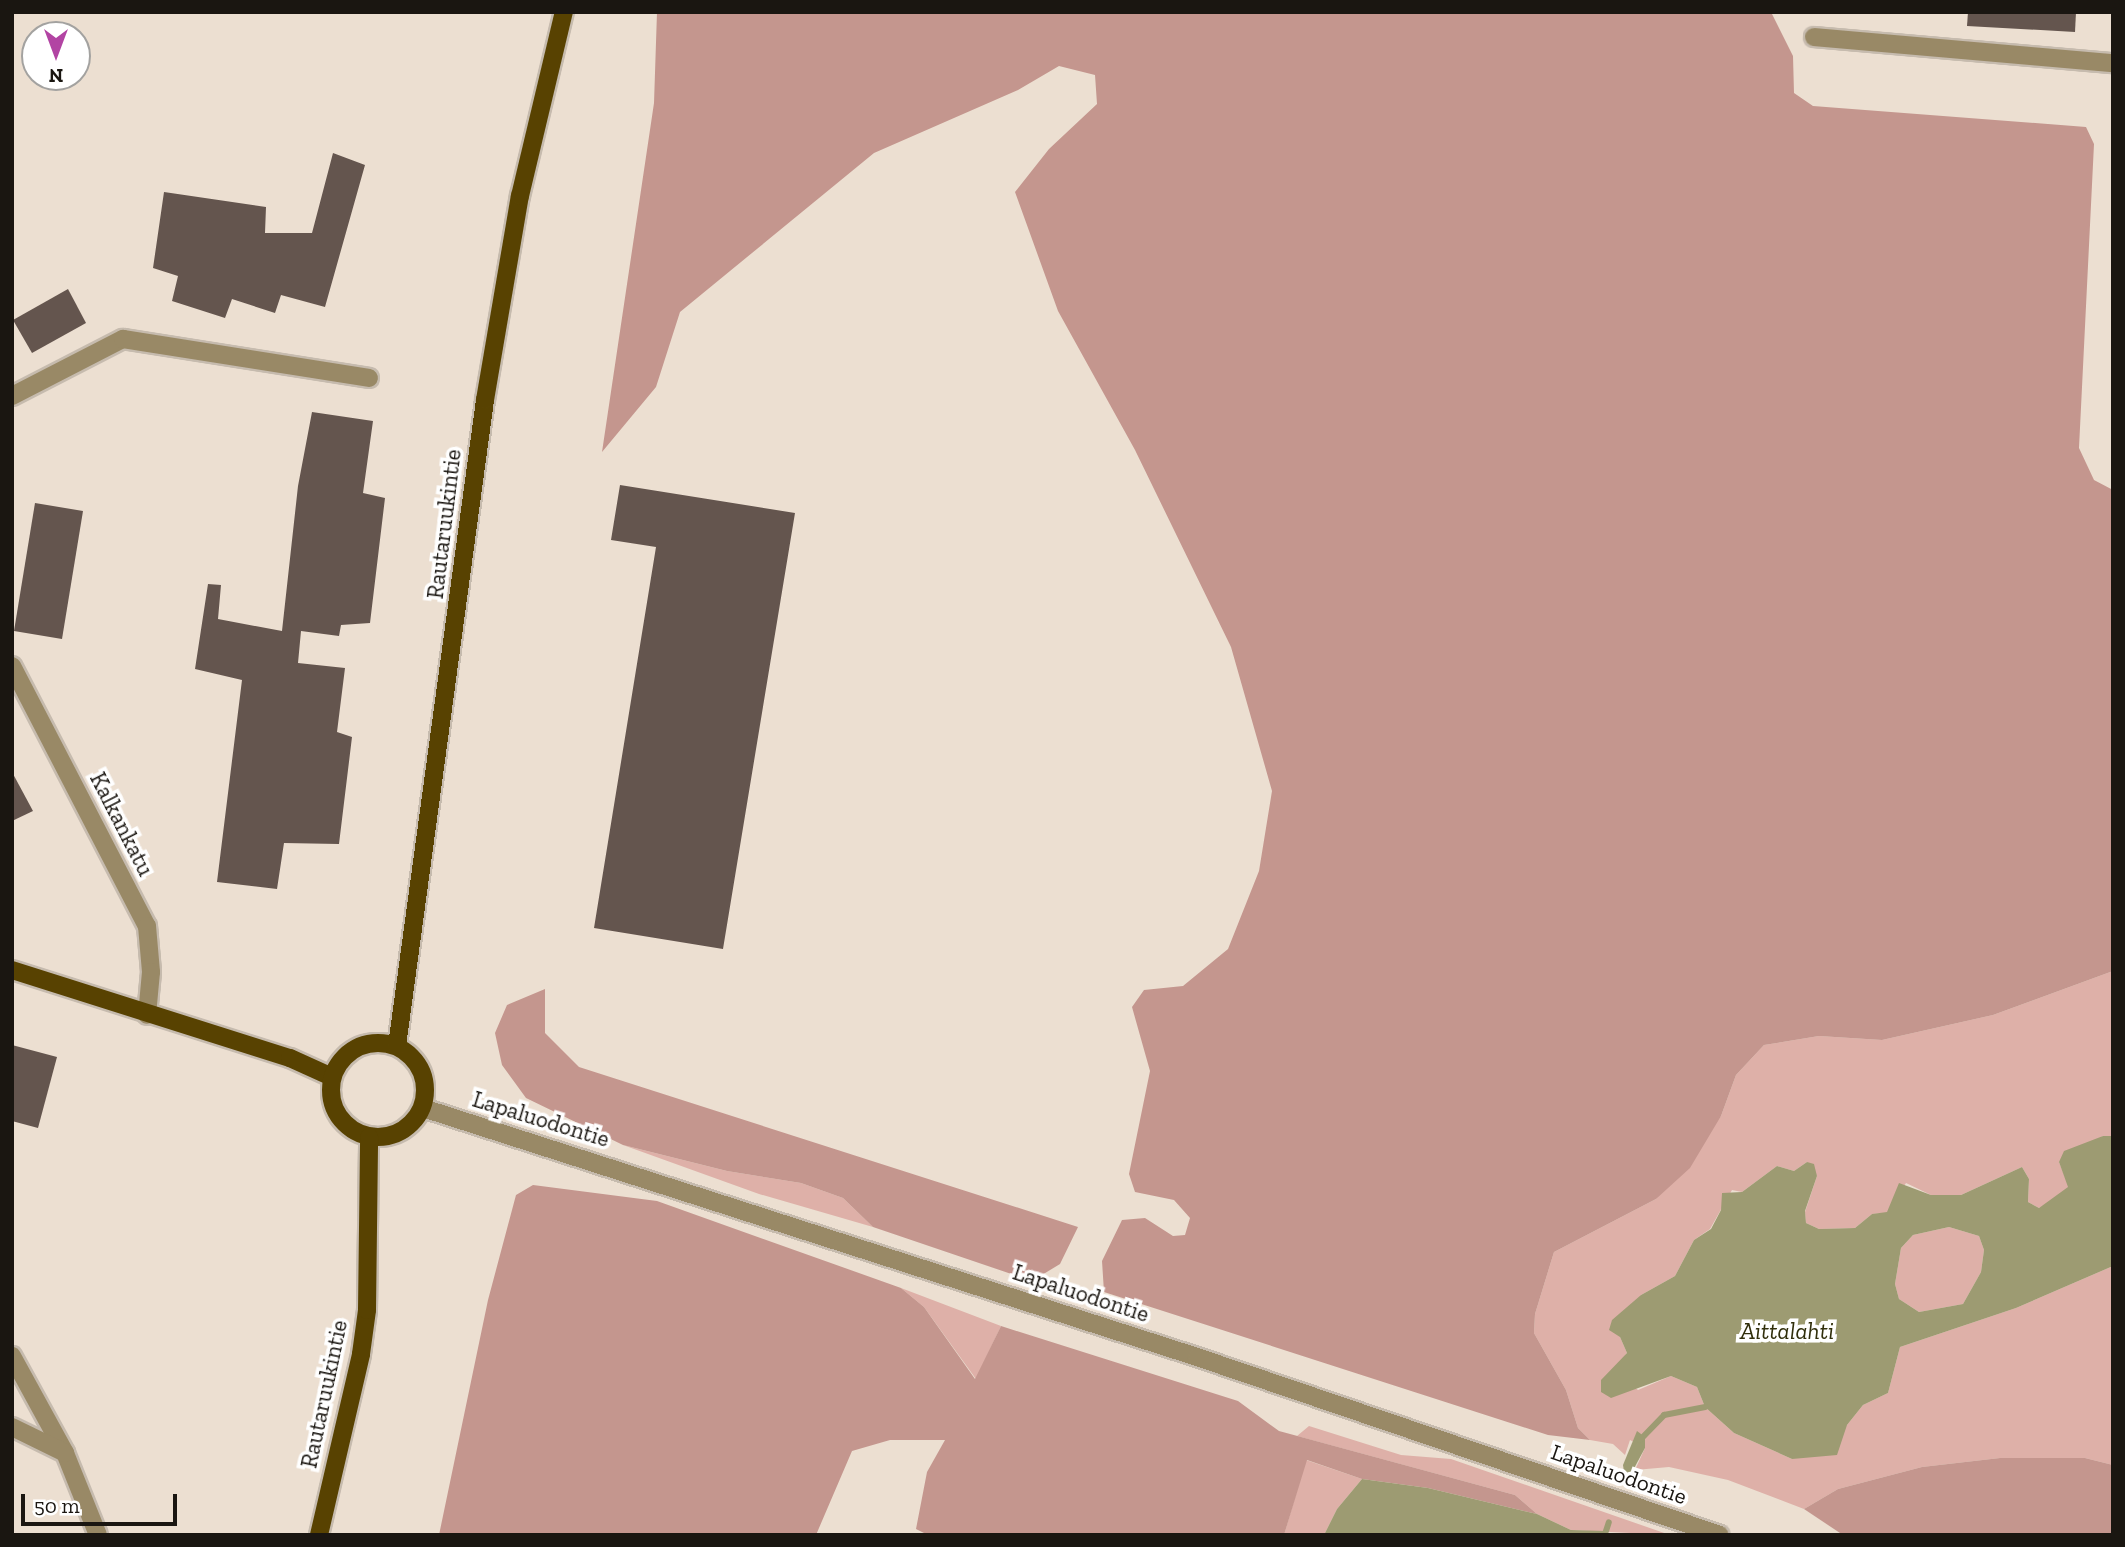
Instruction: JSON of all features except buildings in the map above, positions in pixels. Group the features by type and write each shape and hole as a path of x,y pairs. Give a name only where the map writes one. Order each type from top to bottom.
{"main road":[{"name":"Rautaruukintie","path":"397,1046 485,400 520,196 564,12"},
{"path":"12,971 290,1058 332,1077"},
{"path":"381,1042 397,1046 422,1072 426,1094 423,1108 401,1132 369,1137 342,1121 331,1093 332,1077 339,1063 358,1048 381,1042"},
{"name":"Rautaruukintie","path":"319,1535 361,1354 367,1310 369,1137"}],"street":[{"path":"1814,37 2113,63"},
{"path":"12,396 122,339 369,378"},
{"name":"Kalkankatu","path":"12,666 147,926 151,972 147,1015"},
{"name":"Lapaluodontie","path":"423,1108 1197,1357 1720,1535"},
{"path":"12,1356 65,1453 97,1535"},
{"path":"12,1427 65,1453"}],"shaded area":[{"path":"657,12 1771,12 1793,56 1794,93 1813,106 2086,127 2094,144 2079,448 2094,480 2113,490 2113,971 1993,1015 1882,1040 1819,1036 1764,1045 1736,1075 1721,1116 1690,1168 1656,1199 1554,1252 1535,1314 1534,1333 1566,1390 1578,1428 1590,1440 1548,1435 1104,1292 1102,1261 1122,1220 1145,1218 1173,1236 1185,1235 1190,1218 1174,1200 1135,1192 1129,1174 1150,1071 1132,1007 1144,990 1183,986 1228,949 1259,871 1272,791 1231,647 1135,450 1058,311 1015,192 1049,149 1097,104 1095,75 1059,66 1018,90 874,153 680,312 656,387 602,452 654,103"},
{"path":"2113,971 2113,1136 2103,1136 2059,1162 2069,1187 2057,1199 2039,1208 2028,1202 2029,1179 2022,1167 1961,1195 1931,1195 1906,1183 1887,1213 1872,1214 1855,1228 1819,1229 1806,1223 1805,1212 1817,1176 1807,1162 1794,1171 1777,1166 1742,1192 1732,1190 1710,1229 1694,1240 1675,1276 1641,1295 1620,1337 1627,1353 1614,1371 1638,1390 1671,1376 1697,1387 1705,1407 1734,1433 1792,1459 1847,1425 1863,1405 1888,1393 1900,1347 2016,1308 2113,1266 2113,1465 2085,1458 2000,1458 1922,1467 1838,1489 1804,1509 1728,1480 1669,1467 1635,1470 1645,1448 1630,1440 1625,1455 1613,1444 1590,1440 1578,1428 1566,1390 1534,1333 1535,1314 1554,1252 1656,1199 1721,1116 1736,1075 1764,1045 1819,1036 1882,1040 1993,1015"},
{"path":"545,989 545,1033 579,1067 1078,1227 1060,1264 1032,1281 873,1227 843,1198 801,1183 727,1171 623,1145 526,1098 502,1065 495,1033 507,1005"},
{"path":"623,1145 727,1171 801,1183 843,1198 873,1227 759,1194"},
{"path":"533,1185 657,1201 901,1288 924,1307 975,1379 1001,1326 1238,1401 1279,1431 1515,1495 1537,1514 1428,1488 1362,1479 1307,1460 1284,1535 928,1535 916,1529 927,1472 945,1440 890,1440 852,1451 816,1535 439,1535 488,1300 516,1195"},
{"path":"1949,1227 1979,1236 1984,1250 1981,1272 1963,1304 1919,1312 1899,1299 1895,1284 1901,1248 1913,1235"},
{"path":"901,1288 1001,1326 976,1379 924,1307"},
{"path":"1309,1426 1401,1455 1451,1459 1670,1535 1571,1530 1537,1514 1515,1495 1297,1436"},
{"path":"2000,1458 2085,1458 2113,1465 2113,1535 1843,1535 1804,1509 1838,1489 1922,1467"},
{"path":"1306,1460 1362,1479 1337,1509 1324,1535 1284,1535"}],"water":[{"name":"Aittalahti","path":"2103,1136 2113,1136 2113,1266 2016,1308 1900,1347 1888,1393 1863,1405 1847,1425 1837,1455 1792,1459 1734,1433 1705,1407 1697,1387 1671,1376 1611,1398 1601,1392 1601,1380 1627,1353 1620,1337 1609,1330 1612,1320 1641,1295 1675,1276 1694,1240 1711,1229 1721,1210 1722,1193 1742,1192 1777,1166 1794,1171 1807,1162 1814,1164 1817,1176 1805,1211 1806,1223 1819,1229 1855,1228 1872,1214 1887,1212 1899,1183 1931,1195 1961,1195 2022,1167 2029,1179 2028,1202 2039,1208 2068,1187 2059,1162 2064,1151","holes":["1949,1227 1979,1236 1984,1250 1981,1272 1963,1304 1919,1312 1899,1299 1895,1284 1901,1248 1913,1235"]},
{"path":"1637,1431 1645,1437 1645,1448 1631,1474 1624,1472 1623,1465"},
{"path":"1362,1479 1428,1488 1537,1514 1571,1530 1606,1531 1608,1535 1324,1535 1337,1509"}],"waterway":[{"path":"1640,1440 1664,1415 1705,1407"},
{"path":"1606,1531 1609,1522"}]}
